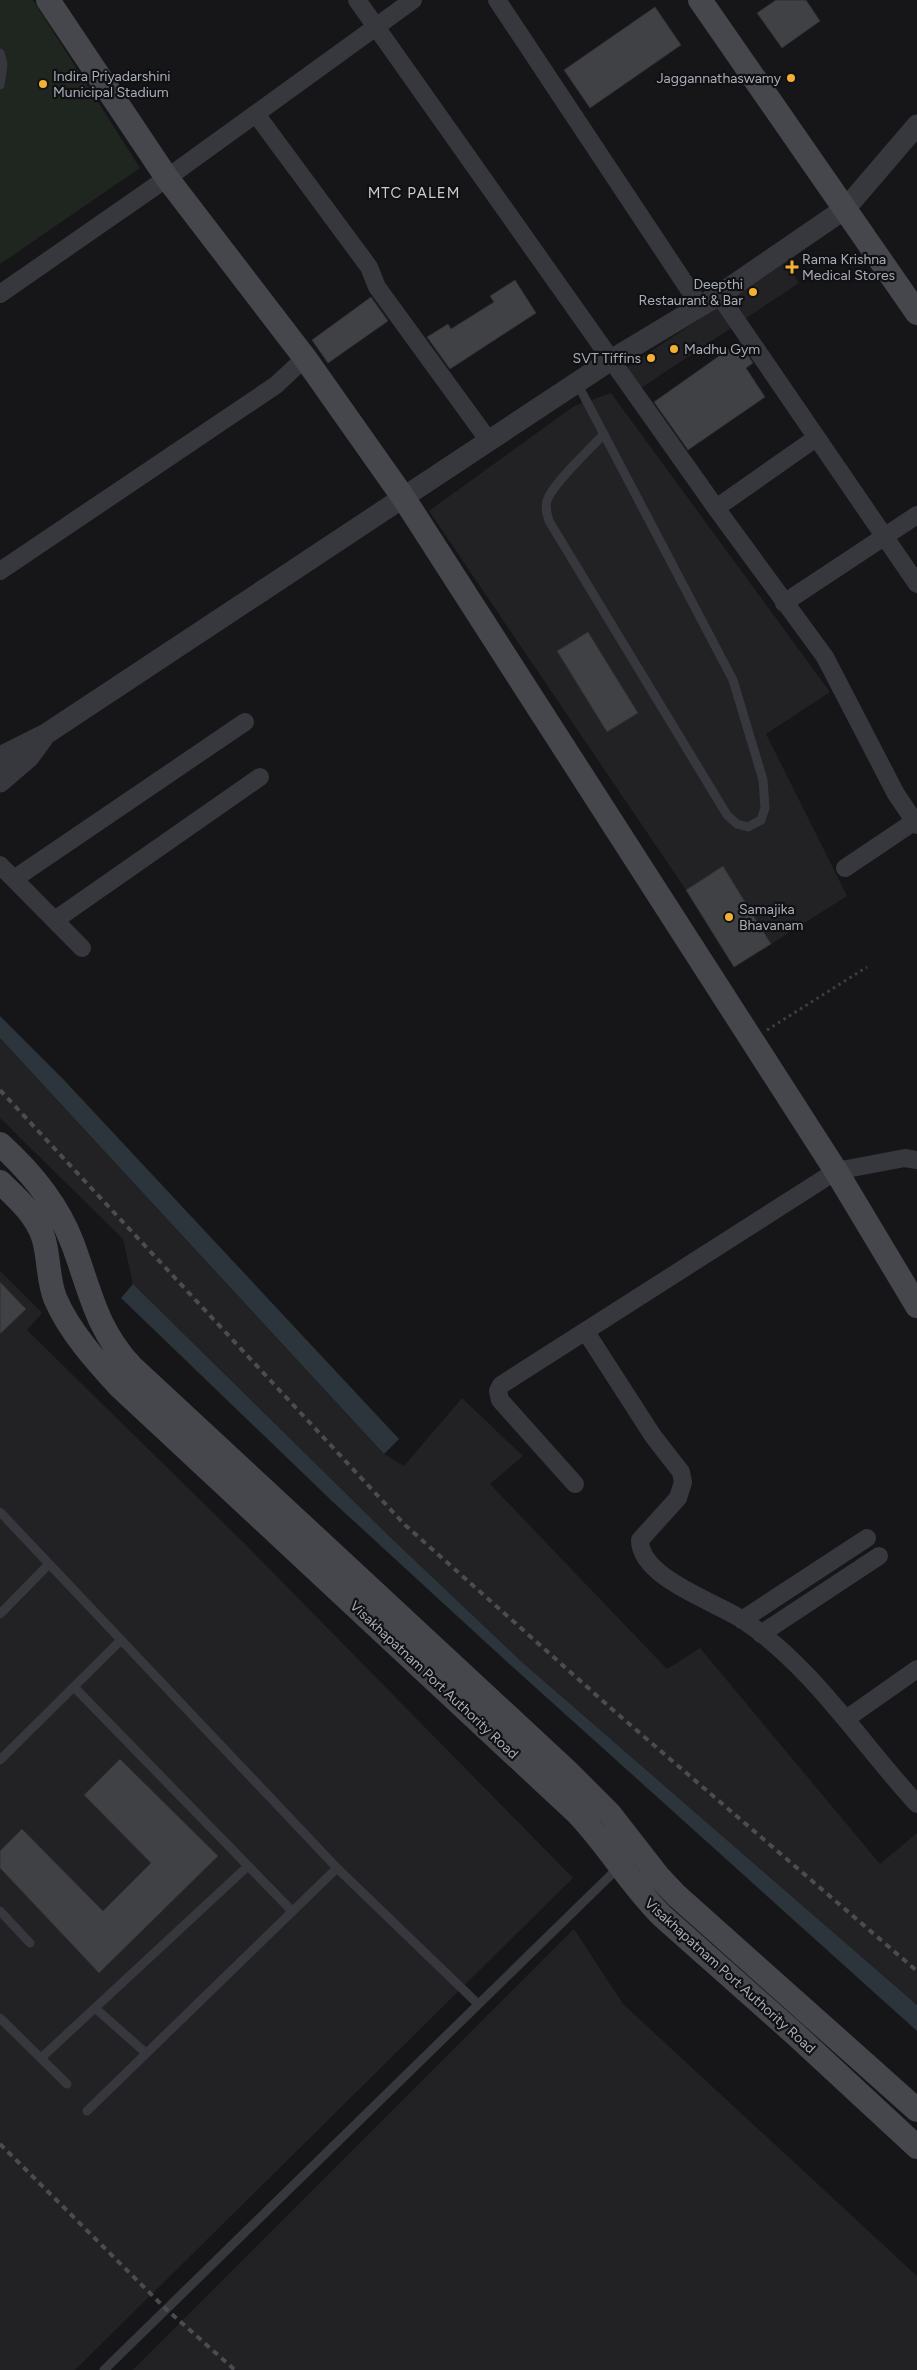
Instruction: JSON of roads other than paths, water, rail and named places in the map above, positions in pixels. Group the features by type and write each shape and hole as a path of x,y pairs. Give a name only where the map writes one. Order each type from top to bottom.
{"main road":[{"path":"48,0 167,178 305,358 403,497 836,1171 917,1306"},
{"path":"700,0 917,313"},
{"name":"Visakhapatnam Port Authority Road","path":"0,1144 34,1178 54,1204 72,1242 105,1333 118,1352 146,1381 567,1770 610,1814 645,1899 795,2034 917,2148"},
{"name":"Visakhapatnam Port Authority Road","path":"0,1182 37,1222 43,1234 49,1274 55,1297 67,1319 106,1372 202,1465 594,1830 676,1895 917,2110"}],"street":[{"path":"357,0 784,604 825,657 896,794 916,823 845,868"},
{"path":"0,294 167,178 413,0"},
{"path":"497,0 700,306"},
{"path":"256,114 369,267 377,287 489,441"},
{"path":"0,758 46,734 611,360 719,295 846,208 917,125"},
{"path":"719,295 917,584"},
{"path":"0,571 276,385 305,358"},
{"path":"716,508 816,438"},
{"path":"784,604 917,516"},
{"path":"14,879 246,722"},
{"path":"0,782 29,757 46,734"},
{"path":"54,920 260,777"},
{"path":"0,865 82,948"},
{"path":"575,1484 500,1400 498,1391 501,1385 836,1171 904,1158 917,1160"},
{"path":"586,1332 653,1436 681,1472 684,1482 678,1498 640,1540 640,1547 644,1556 662,1575 742,1620 782,1652 846,1719 856,1734 917,1804"},
{"path":"742,1620 867,1538"},
{"path":"760,1634 879,1556"},
{"path":"846,1719 917,1669"}],"lane":[{"path":"0,53 3,64 0,85"},
{"path":"577,383 604,434 733,680 763,780 764,808 760,820 754,826 748,827 737,824 727,815 549,521 546,509 547,499 554,488 604,434"},
{"path":"0,1512 337,1868 478,2004"},
{"path":"1,1611 49,1564"},
{"path":"0,1760 121,1640"},
{"path":"74,1687 292,1911"},
{"path":"104,2370 629,1858"},
{"path":"41,2058 248,1866"},
{"path":"87,2111 337,1868"},
{"path":"0,1911 30,1943"},
{"path":"95,2008 146,2053"},
{"path":"0,2018 67,2084"}],"railway":[{"path":"0,1090 405,1525 613,1710 917,1971"},
{"path":"0,2144 166,2309 235,2370"}],"place":[{"name":"Jaggannathaswamy","path":"791,78"},
{"name":"Indira Priyadarshini Municipal Stadium","path":"43,84"},
{"name":"Rama Krishna Medical Stores","path":"792,267"},
{"name":"Deepthi Restaurant & Bar","path":"753,292"},
{"name":"Madhu Gym","path":"674,349"},
{"name":"SVT Tiffins","path":"651,358"},
{"name":"Samajika Bhavanam","path":"729,917"}],"district":[{"name":"MTC PALEM","path":"414,193"}]}
